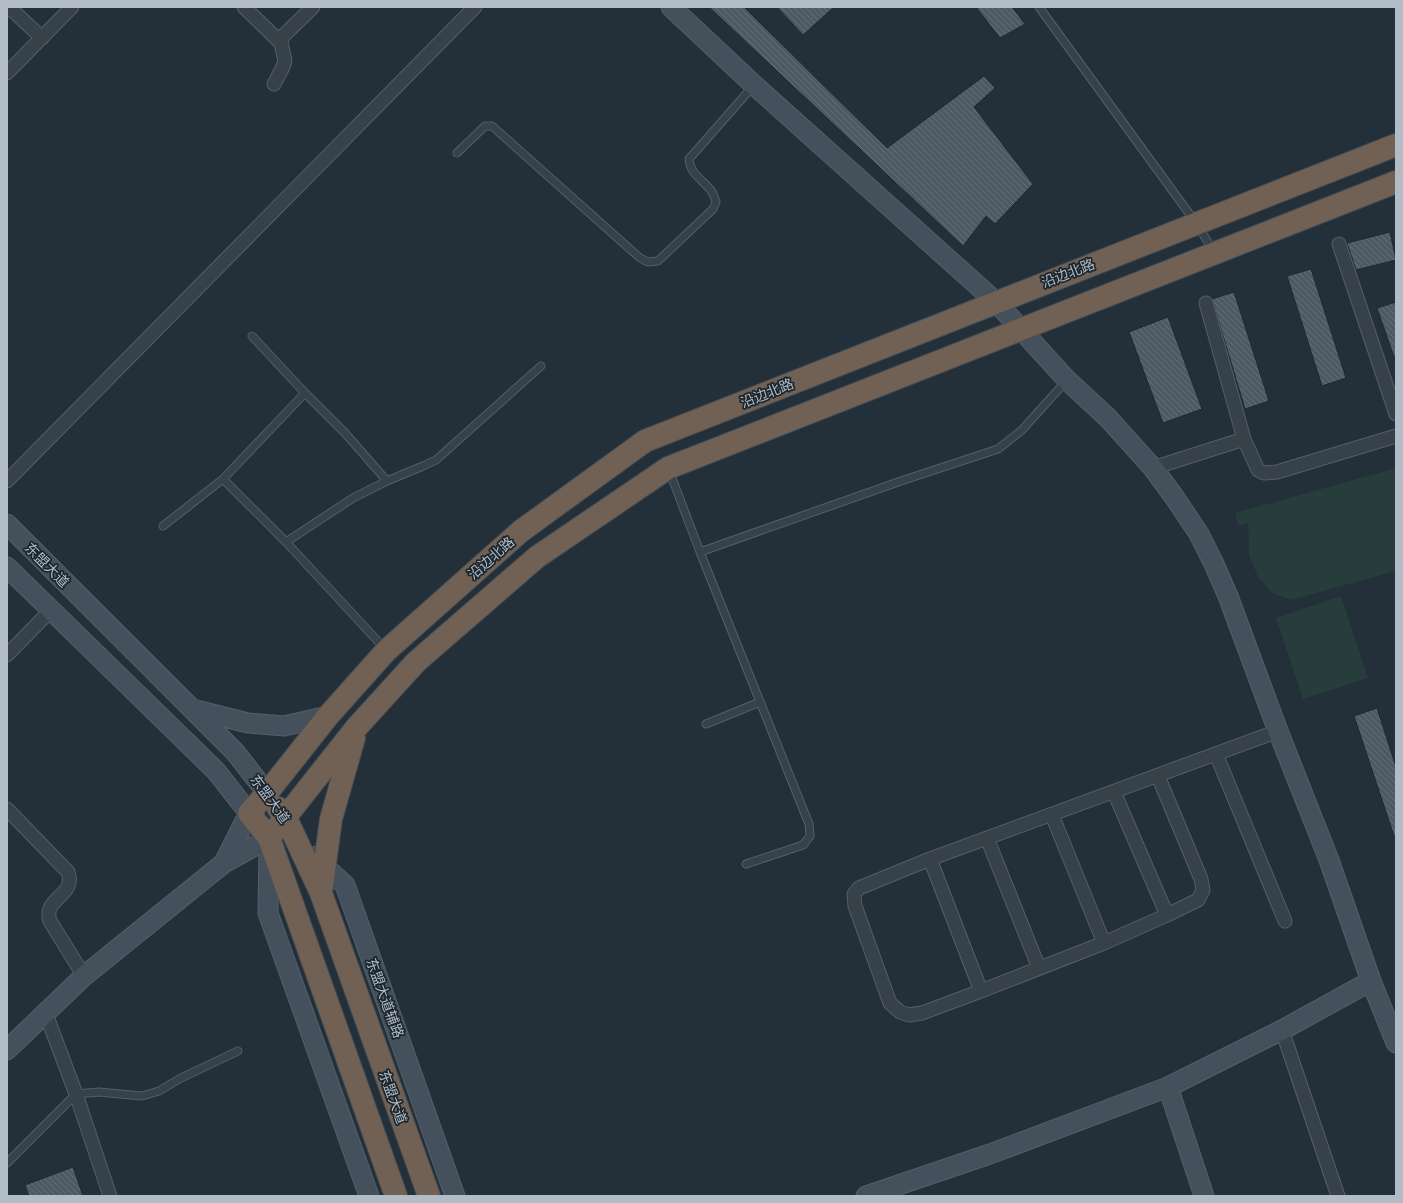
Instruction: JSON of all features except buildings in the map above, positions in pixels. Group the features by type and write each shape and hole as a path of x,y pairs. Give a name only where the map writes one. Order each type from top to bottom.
{"highway":[{"name":"沿边北路","path":"249,813 267,793 328,716 386,651 521,532 646,441 1396,145"},
{"name":"沿边北路","path":"269,838 356,728 416,662 537,557 668,468 1396,182"},
{"path":"321,893 331,819 356,728"},
{"name":"东盟大道","path":"267,793 286,818 321,893 429,1196"},
{"name":"东盟大道","path":"249,813 269,838 396,1196"}],"street":[{"path":"10,7 42,38"},
{"path":"7,73 72,7"},
{"path":"244,7 281,43"},
{"path":"274,84 285,61 281,43 282,38 313,7"},
{"path":"7,482 475,7"},
{"path":"671,7 754,84 996,302 1067,380 1108,418 1153,468 1175,498 1199,534 1214,564 1329,860 1371,982 1396,1043"},
{"path":"1339,244 1396,414"},
{"path":"1206,303 1244,439 1258,470 1264,473 1288,469 1396,436"},
{"path":"1153,468 1244,439"},
{"name":"东盟大道","path":"7,524 235,752 267,793"},
{"name":"东盟大道","path":"7,567 216,771 249,813"},
{"path":"7,655 52,610"},
{"path":"191,708 248,723 284,726 328,716"},
{"path":"1158,776 1201,879 1203,890 1198,900 1104,943 922,1013 909,1015 900,1012 890,1003 855,906 854,894 859,888 930,859 1278,731"},
{"path":"1216,754 1285,921"},
{"path":"1114,792 1167,915"},
{"path":"7,809 68,872 71,877 69,886 48,909 48,915 50,921 84,976"},
{"path":"224,864 249,813"},
{"path":"1052,814 1104,943"},
{"name":"东盟大道辅路","path":"286,818 325,868 345,885 455,1196"},
{"path":"7,1050 84,976 224,864 269,838"},
{"path":"269,838 268,913 369,1196"},
{"path":"987,838 1039,968"},
{"path":"930,859 981,991"},
{"path":"866,1196 990,1154 1168,1087 1282,1030 1371,982"},
{"path":"46,1014 76,1094 110,1196"},
{"path":"1282,1030 1338,1196"},
{"path":"1168,1087 1204,1196"}],"lane":[{"path":"1038,7 1196,223 1215,254"},
{"path":"457,153 481,129 485,126 492,126 640,258 648,262 658,261 713,209 716,202 712,192 694,174 690,166 689,158 754,84"},
{"path":"252,336 345,433 387,481"},
{"path":"286,542 353,498 387,481 436,460 542,366"},
{"path":"700,552 998,448 1022,430 1067,380"},
{"path":"163,526 223,479 305,393"},
{"path":"668,468 808,824 810,836 803,845 746,864"},
{"path":"223,479 286,542 386,651"},
{"path":"706,724 760,702"},
{"path":"7,1163 76,1094 99,1092 142,1096 160,1091 238,1051"}],"green space":[{"path":"1396,468 1396,571 1291,600 1272,593 1258,577 1249,555 1248,523 1239,526 1235,513"},
{"path":"1341,596 1368,678 1303,699 1276,618"}]}
